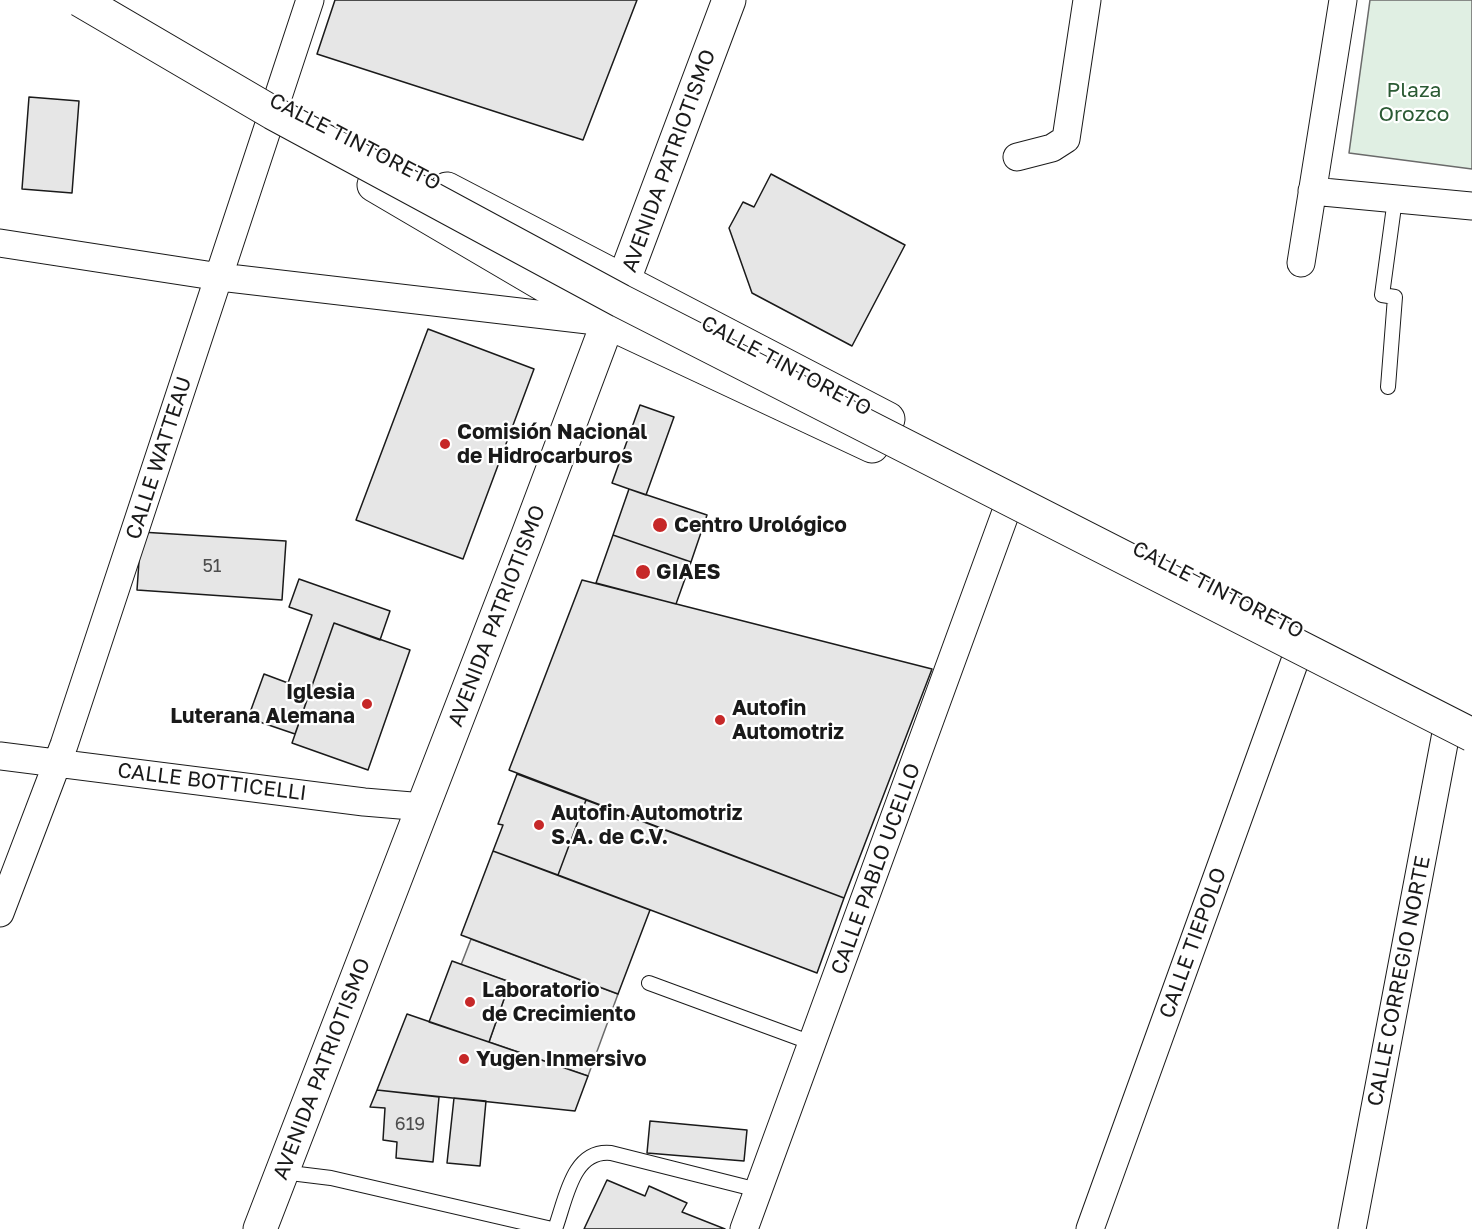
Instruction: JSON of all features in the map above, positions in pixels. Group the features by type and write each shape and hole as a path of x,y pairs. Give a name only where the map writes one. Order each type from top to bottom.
{"main road":[{"name":"CALLE TINTORETO","path":"59,0 272,112 625,280 1017,488 1465,733"},
{"path":"80,0 273,113 621,301 1465,733"},
{"name":"CALLE TINTORETO","path":"107,0 272,112 609,323 1007,509 1296,658 1465,733"},
{"name":"AVENIDA PATRIOTISMO","path":"260,1229 609,323 729,0"}],"street":[{"name":"CALLE WATTEAU","path":"0,913 58,762 310,0"},
{"path":"1017,157 1052,148 1066,139 1087,0"},
{"path":"1301,263 1343,0"},
{"path":"1312,191 1472,206"},
{"name":"CALLE TINTORETO","path":"0,243 220,277 609,323"},
{"name":"CALLE PABLO UCELLO","path":"744,1229 1007,509"},
{"name":"CALLE TIEPOLO","path":"1090,1229 1296,658"},
{"name":"CALLE CORREGIO NORTE","path":"1352,1229 1465,733"},
{"name":"CALLE BOTTICELLI","path":"0,756 364,802 424,807"}],"lane":[{"path":"1388,387 1395,297 1382,295 1395,199"},
{"path":"649,983 812,1043"},
{"path":"281,1172 331,1178 554,1229 577,1169 581,1162 594,1154 611,1153 758,1190"}],"green space":[{"name":"Plaza Orozco","path":"1370,0 1472,0 1472,169 1349,153"}],"shaded area":[{"path":"471,939 618,994 588,1076 489,1042 510,982 461,965"}],"building":[{"path":"335,0 637,0 583,140 317,54"},
{"path":"29,97 79,101 72,193 22,189"},
{"path":"771,174 905,245 852,346 752,293 729,228 743,202 754,207"},
{"name":"Comisión Nacional de Hidrocarburos","path":"428,329 534,369 463,559 356,520"},
{"path":"640,405 674,417 646,495 612,483"},
{"name":"Centro Urológico","path":"629,489 707,515 691,562 613,535"},
{"path":"141,532 286,541 282,600 137,590"},
{"name":"GIAES","path":"613,535 691,562 676,604 596,583"},
{"path":"299,579 390,611 380,640 334,623 295,734 248,718 264,674 288,683 312,615 289,607"},
{"name":"Autofin Automotriz","path":"582,580 932,669 844,898 509,770"},
{"path":"334,623 410,650 368,770 292,743"},
{"name":"Autofin Automotriz S.A. de C.V.","path":"517,774 586,800 558,875 493,851 503,825 498,824"},
{"path":"586,800 844,898 817,973 558,875"},
{"path":"493,851 650,910 618,994 461,935"},
{"name":"Laboratorio de Crecimiento","path":"452,961 510,982 489,1042 429,1022"},
{"name":"Yugen Inmersivo","path":"407,1014 588,1076 575,1111 377,1090"},
{"path":"377,1090 439,1097 433,1162 396,1158 397,1142 383,1140 385,1108 370,1107"},
{"path":"454,1098 486,1101 480,1166 447,1163"},
{"path":"650,1121 747,1130 744,1161 647,1153"},
{"path":"607,1180 645,1196 649,1186 687,1203 682,1212 725,1229 584,1229"}],"place":[{"name":"Comisión Nacional de Hidrocarburos","path":"445,444"},
{"name":"Centro Urológico","path":"660,525"},
{"name":"GIAES","path":"643,572"},
{"name":"Iglesia Luterana Alemana","path":"367,704"},
{"name":"Autofin Automotriz","path":"720,720"},
{"name":"Autofin Automotriz S.A. de C.V.","path":"539,825"},
{"name":"Laboratorio de Crecimiento","path":"470,1002"},
{"name":"Yugen Inmersivo","path":"464,1059"}]}
